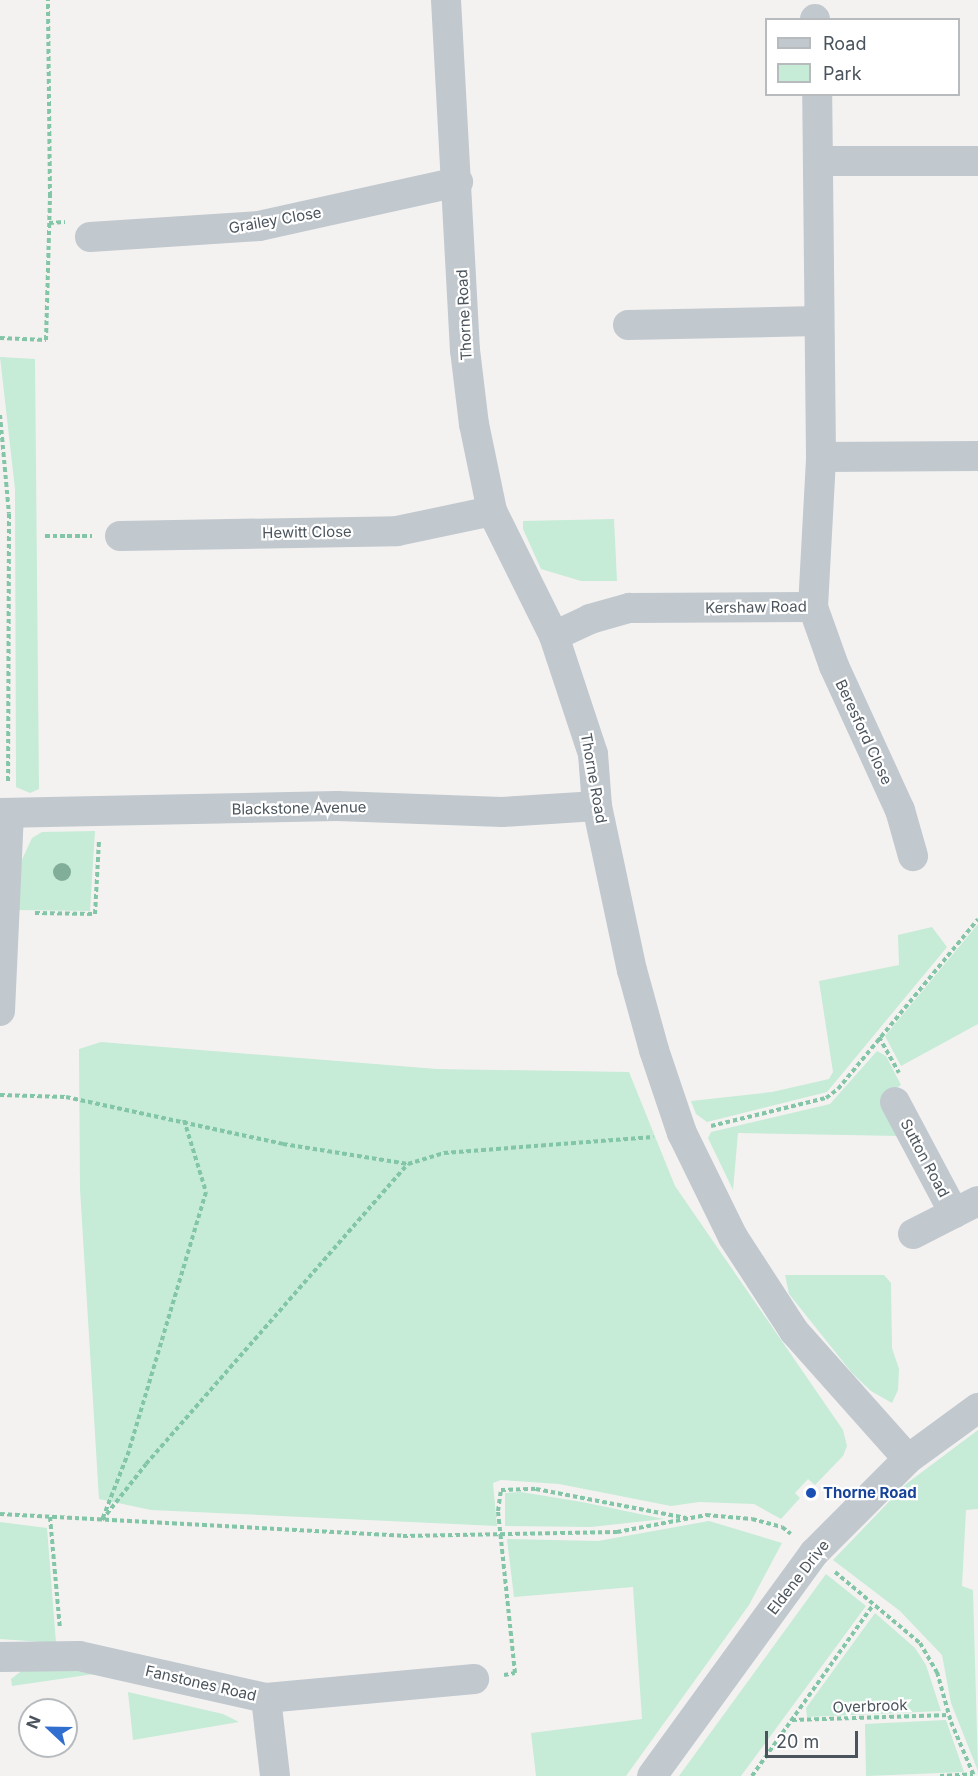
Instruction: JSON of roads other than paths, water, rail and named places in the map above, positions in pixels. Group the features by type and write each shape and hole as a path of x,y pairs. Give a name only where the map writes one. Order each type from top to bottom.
{"street":[{"name":"Thorne Road","path":"446,0 458,182 465,350 474,424 492,511 554,636 593,754 597,806 632,970 682,1133 733,1237 794,1331 908,1459"},
{"name":"Kershaw Road","path":"554,636 590,619 629,608 813,607 821,457 817,96"},
{"path":"818,161 978,161"},
{"name":"Grailey Close","path":"90,237 259,226 458,182"},
{"path":"628,325 818,321"},
{"path":"821,457 978,456"},
{"name":"Hewitt Close","path":"120,536 397,531 492,511"},
{"name":"Beresford Close","path":"813,607 834,666 900,810 913,856"},
{"name":"Blackstone Avenue","path":"4,814 337,806 502,812 597,806"},
{"path":"0,1011 4,912 4,814"},
{"name":"Sutton Road","path":"895,1102 966,1207 913,1234"},
{"name":"Eldene Drive","path":"652,1776 814,1553 908,1459 978,1408"},
{"name":"Fanstones Road","path":"0,1657 63,1655 120,1664 266,1698 474,1679"},
{"path":"266,1698 275,1776"}],"place":[{"name":"Thorne Road","path":"811,1493"}]}
